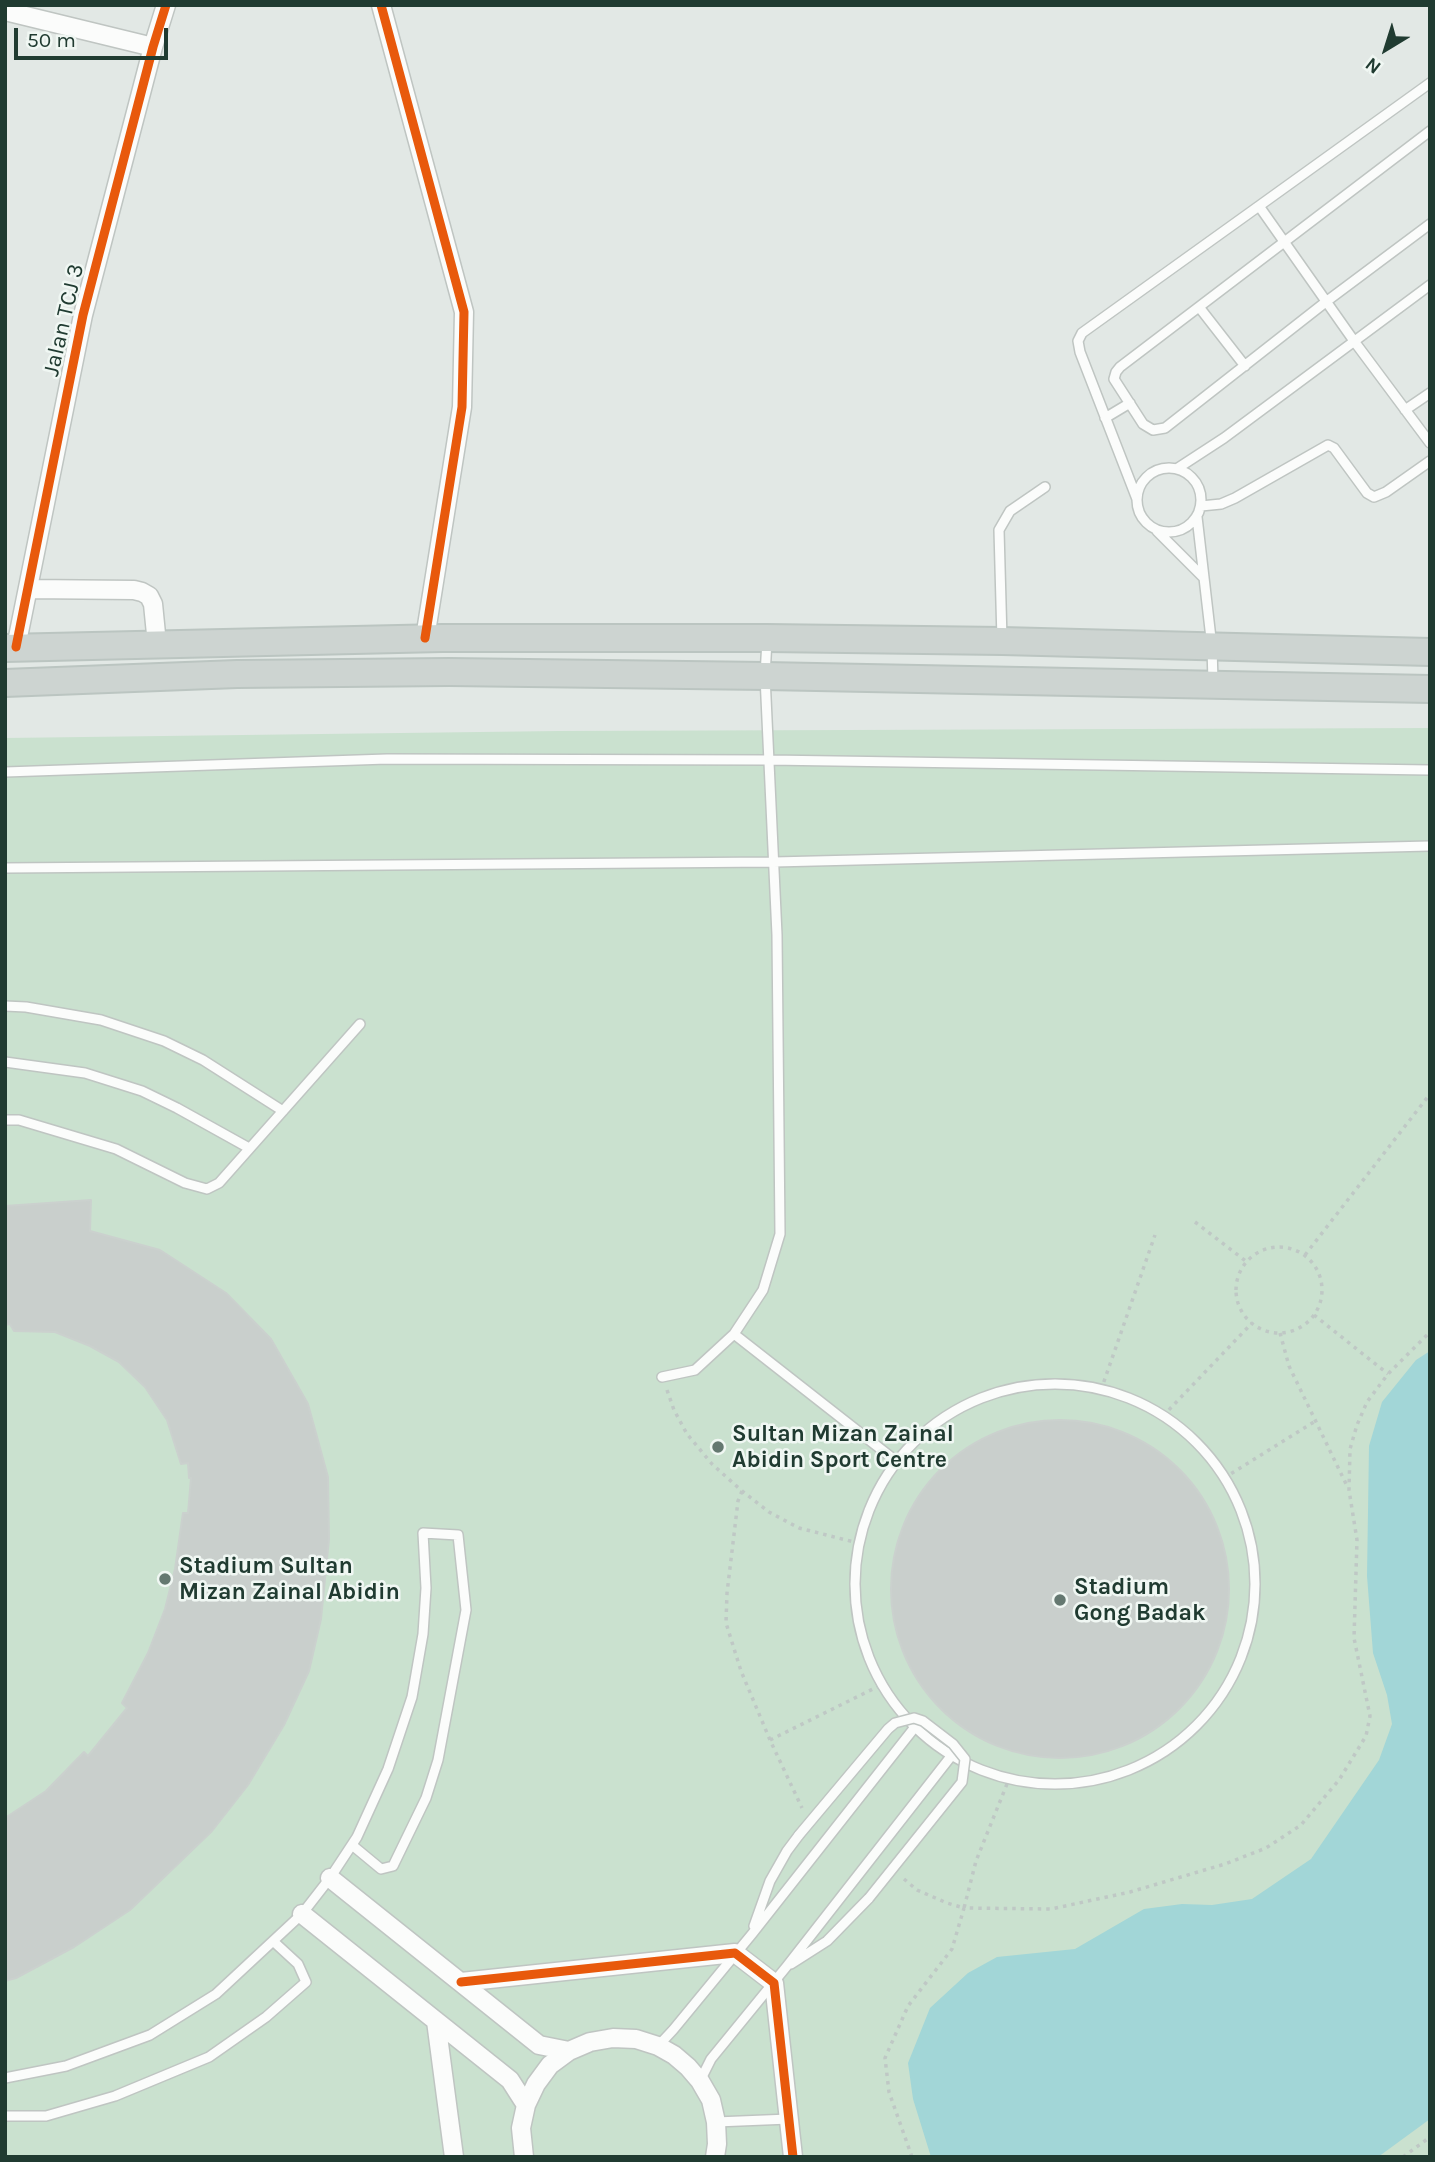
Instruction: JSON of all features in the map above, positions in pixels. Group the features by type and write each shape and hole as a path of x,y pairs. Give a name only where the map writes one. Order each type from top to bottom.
{"main road":[{"path":"11,648 425,638 767,638 1430,652"},
{"path":"5,683 237,674 449,672 1430,689"}],"street":[{"name":"Jalan TCJ 3","path":"11,648 28,589 83,315 166,5"},
{"path":"381,5 464,312 463,407 425,638"},
{"path":"5,11 153,47"},
{"path":"28,589 142,592 149,596 153,604 157,644"},
{"path":"330,1878 539,2045 569,2051"},
{"path":"302,1913 510,2080 526,2105"},
{"path":"461,1982 735,1953 774,1983 793,2157"},
{"path":"436,2021 454,2157"},
{"path":"524,2157 521,2128 526,2105 536,2084 550,2065 569,2051 590,2042 613,2038 636,2039 658,2046 674,2054 688,2067 700,2081 710,2100 716,2122 715,2157"}],"lane":[{"path":"1203,577 1142,516 1080,352 1078,341 1082,332 1430,83"},
{"path":"1430,131 1116,372 1114,379 1143,424 1153,430 1165,428 1430,224"},
{"path":"1259,206 1430,443"},
{"path":"1178,468 1224,438 1430,285"},
{"path":"1199,307 1245,366"},
{"path":"1405,410 1430,393"},
{"path":"1105,418 1130,403"},
{"path":"1201,506 1221,504 1235,498 1328,445 1334,447 1367,493 1374,497 1387,492 1430,461"},
{"path":"1137,499 1138,489 1150,473 1168,467 1187,473 1199,487 1201,506 1191,524 1173,532 1154,528"},
{"path":"1002,641 999,530 1010,511 1045,487"},
{"path":"1197,517 1212,647 1213,684"},
{"path":"662,1377 695,1370 734,1334 762,1290 780,1234 777,935 765,676 767,638"},
{"path":"5,772 387,759 769,760 1430,769"},
{"path":"5,868 774,862 1430,846"},
{"path":"5,1006 101,1020 164,1041 203,1060 283,1111"},
{"path":"5,1120 19,1121 116,1149 185,1183 207,1189 219,1183 360,1024"},
{"path":"5,1062 85,1073 142,1091 249,1148"},
{"path":"734,1334 896,1461"},
{"path":"1081,1385 1101,1390 1133,1400 1163,1416 1197,1444 1224,1478 1244,1518 1254,1562 1254,1607 1247,1640 1236,1672 1225,1692 1197,1727 1161,1755 1121,1774 1099,1780 1054,1785 1009,1779 958,1760 915,1727 881,1685 862,1640 854,1591 858,1543 868,1508 881,1483 909,1445 941,1418 968,1403 1018,1387 1081,1385"},
{"path":"5,2078 66,2066 150,2035 216,1994 302,1913 352,1845 388,1769 412,1697 423,1634 426,1588 423,1533 458,1535 466,1610 438,1760 426,1798 393,1866 381,1868 352,1845"},
{"path":"751,1934 770,1881 787,1851 888,1729 904,1719 914,1718 932,1726 965,1759 962,1782 856,1914 827,1941 787,1966"},
{"path":"658,2046 751,1934 915,1727"},
{"path":"700,2081 710,2059 774,1983 952,1755"},
{"path":"5,2116 46,2116 115,2096 209,2057 266,2017 306,1982 298,1964 273,1941"},
{"path":"716,2122 789,2119"}],"path":[{"path":"1305,1255 1430,1094"},
{"path":"1195,1222 1247,1262"},
{"path":"1101,1390 1155,1235"},
{"path":"1283,1247 1305,1255 1317,1269 1322,1283 1322,1298 1314,1315 1295,1330 1280,1333 1266,1330 1252,1322 1238,1301 1240,1274 1247,1262 1257,1253 1269,1248 1283,1247"},
{"path":"1314,1315 1388,1374"},
{"path":"1163,1416 1252,1322"},
{"path":"892,1870 917,1890 964,1908 1051,1909 1130,1892 1225,1864 1266,1847 1301,1825 1346,1769 1366,1736 1370,1716 1354,1638 1357,1541 1349,1490 1350,1448 1367,1402 1388,1374 1430,1332"},
{"path":"1280,1333 1289,1366 1349,1490"},
{"path":"662,1377 674,1410 687,1434 712,1465 742,1491 769,1512 799,1528 858,1543"},
{"path":"1224,1478 1317,1420"},
{"path":"742,1491 738,1501 726,1623 741,1671 809,1823"},
{"path":"770,1740 881,1685"},
{"path":"912,2157 889,2092 885,2058 908,2006 952,1948 976,1861 1009,1779"},
{"path":"1403,2157 1430,2137"}],"green space":[{"name":"Sultan Mizan Zainal Abidin Sport Centre","path":"1430,728 1430,2157 5,2157 5,738 559,731"}],"water":[{"path":"1430,1351 1430,2119 1378,2157 931,2157 913,2099 908,2063 930,2008 968,1973 997,1957 1075,1949 1144,1909 1182,1904 1212,1905 1252,1899 1311,1859 1379,1760 1392,1724 1387,1695 1373,1653 1367,1576 1369,1446 1382,1402 1416,1360"}],"building":[{"name":"Stadium Sultan Mizan Zainal Abidin","path":"91,1200 90,1231 160,1250 226,1293 271,1339 308,1404 328,1477 329,1539 321,1619 309,1671 284,1725 248,1785 212,1831 130,1910 74,1947 16,1978 5,1981 5,1818 46,1791 84,1752 88,1756 127,1708 122,1703 148,1653 165,1609 175,1569 183,1513 188,1513 191,1478 188,1463 181,1464 167,1420 145,1387 119,1362 90,1346 55,1332 14,1331 10,1324 5,1325 5,1206"},
{"name":"Stadium Gong Badak","path":"1060,1420 1093,1424 1124,1433 1154,1449 1179,1470 1200,1495 1216,1525 1225,1556 1229,1589 1225,1622 1216,1653 1200,1683 1179,1708 1154,1729 1124,1745 1093,1754 1060,1758 1027,1754 996,1745 966,1729 941,1708 920,1683 904,1653 895,1622 891,1589 895,1556 904,1525 920,1495 941,1470 966,1449 996,1433 1027,1424"}],"cycle path":[{"path":"16,647 83,315 166,5"},
{"path":"381,5 464,312 462,407 425,638"},
{"path":"461,1982 735,1953 774,1983 793,2157"}],"place":[{"name":"Sultan Mizan Zainal Abidin Sport Centre","path":"718,1447"},
{"name":"Stadium Sultan Mizan Zainal Abidin","path":"165,1579"},
{"name":"Stadium Gong Badak","path":"1060,1600"}]}
